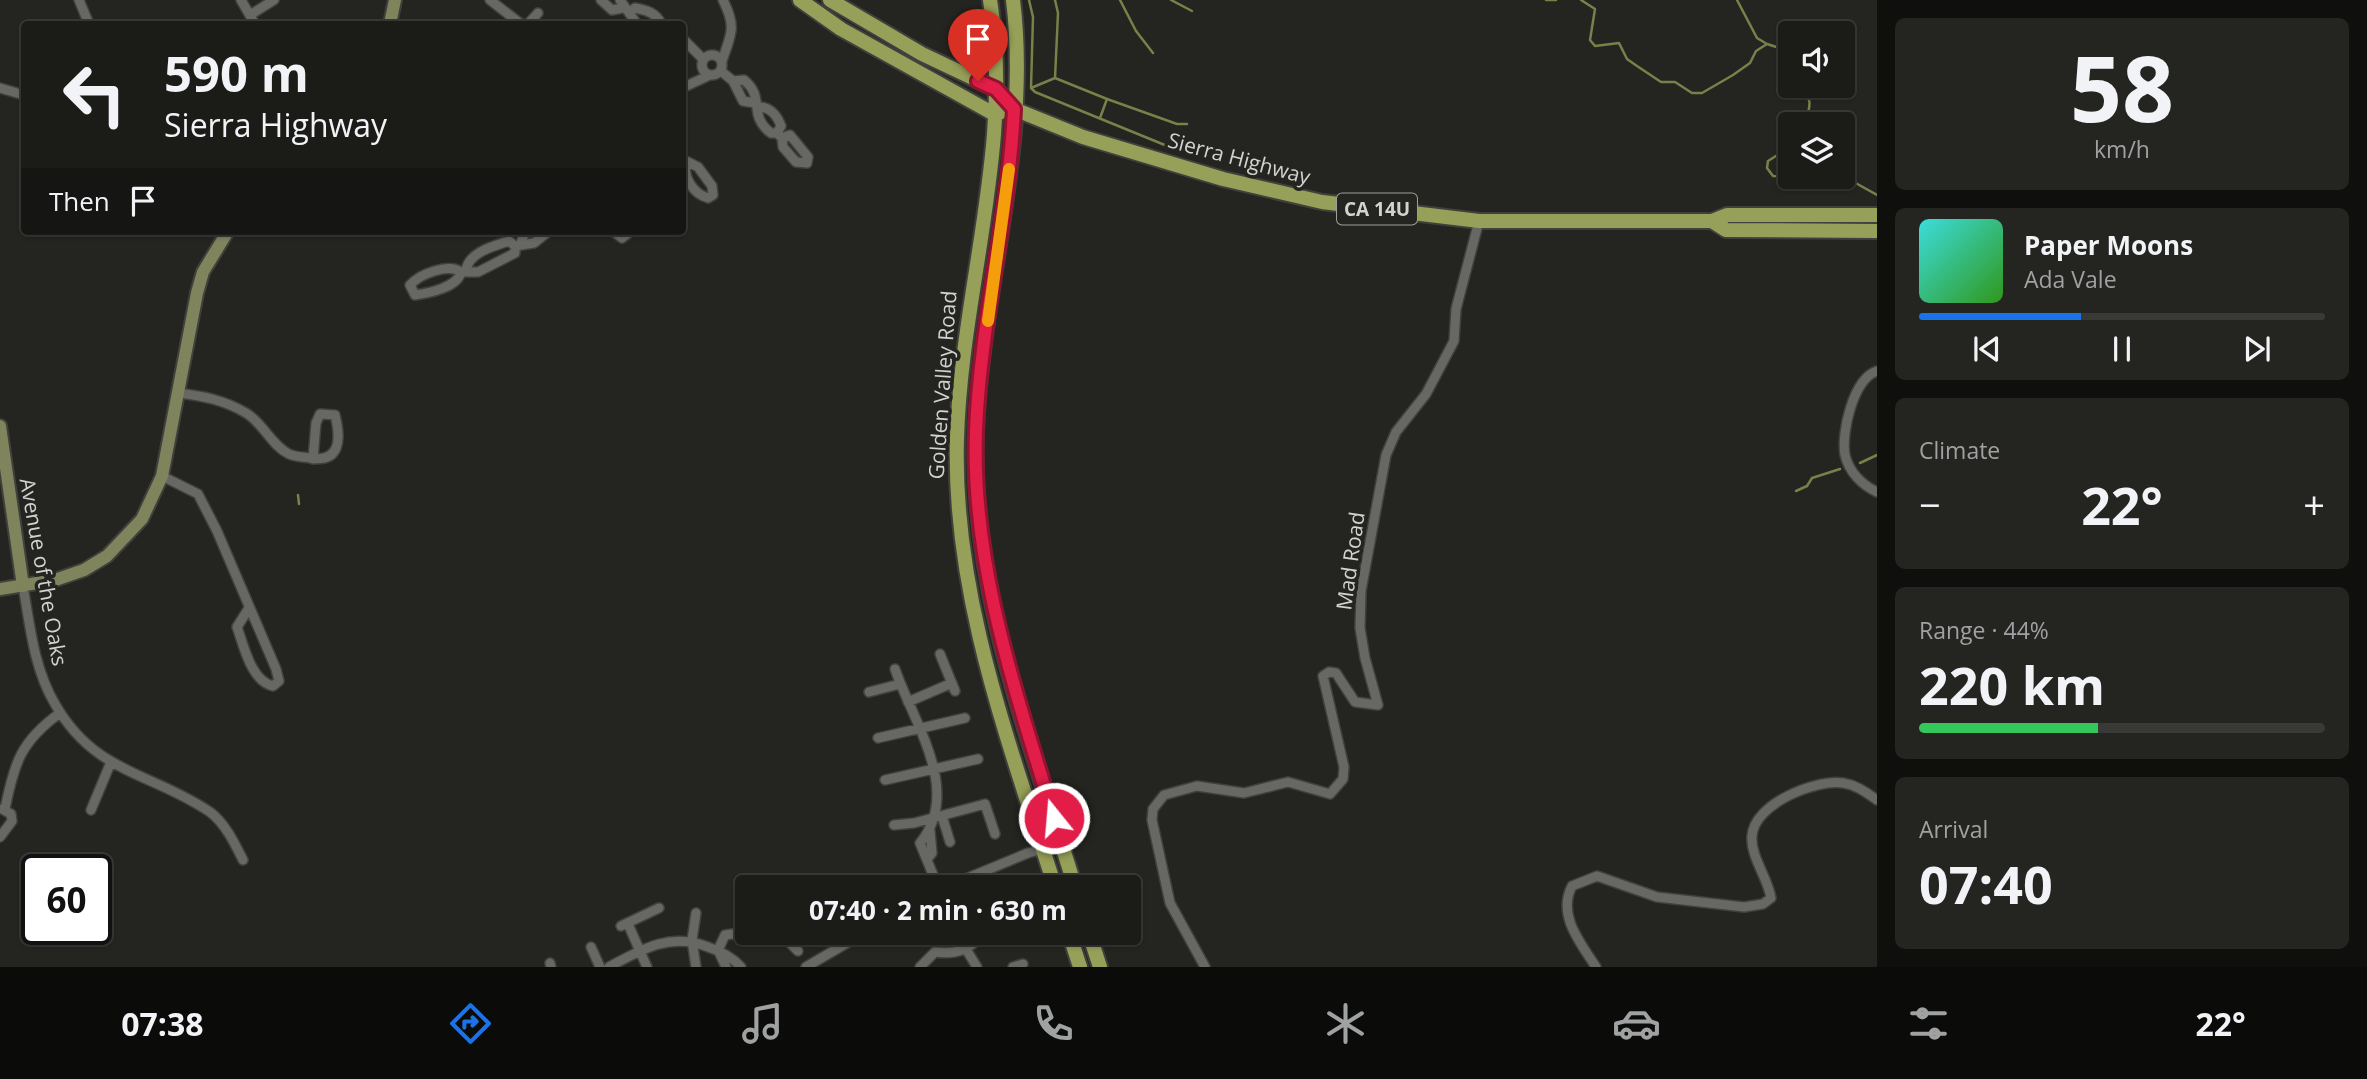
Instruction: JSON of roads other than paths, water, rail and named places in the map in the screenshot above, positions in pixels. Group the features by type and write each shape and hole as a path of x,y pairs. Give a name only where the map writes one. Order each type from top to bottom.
{"main road":[{"path":"800,0 841,29 994,114 1014,109"},
{"name":"Sierra Highway","path":"830,0 922,54 996,89 1014,109 1073,134 1223,179 1322,202 1479,221 1712,221 1727,215 1877,215"},
{"name":"Golden Valley Road","path":"990,0 996,89 986,197 969,307 957,435 956,498 964,561 982,647 1051,875"},
{"name":"Golden Valley Road","path":"1013,0 1017,34 1014,109 1006,200 991,290 976,430 976,499 984,558 1001,642 1071,875"},
{"name":"Sierra Highway","path":"1712,221 1726,230 1877,231"},
{"path":"1073,945 1080,967"},
{"path":"1093,945 1100,967"}],"street":[{"path":"79,0 88,21"},
{"path":"242,0 254,21"},
{"path":"250,15 274,0"},
{"path":"490,0 501,3 517,21"},
{"path":"600,0 612,10 625,6 643,9 652,13 659,21"},
{"path":"687,85 710,75 732,39 732,21 723,0"},
{"path":"625,6 636,21"},
{"path":"531,21 538,13"},
{"path":"687,52 703,63 710,75"},
{"path":"703,63 719,62"},
{"path":"719,62 743,101 756,105 769,110 778,118 780,135 771,133 756,116 756,105 753,87 744,80 733,81"},
{"path":"687,85 703,63"},
{"path":"0,88 21,94"},
{"name":"Mad Road","path":"1205,967 1170,903 1152,820 1153,809 1164,796 1197,786 1244,793 1288,782 1331,794 1343,779 1344,767 1323,677 1329,672 1336,673 1355,702 1378,705 1365,659 1360,628 1361,592 1386,455 1396,432 1426,394 1454,341 1456,309 1479,221"},
{"path":"0,589 55,580 84,570 107,556 142,519 162,476 203,272 226,235"},
{"path":"523,235 518,245 515,253 489,268 478,272 463,271 454,267 445,268 418,278 410,285 415,295 423,294 456,281 463,271 469,261 477,254 509,241 518,245 534,243 545,235"},
{"path":"1877,371 1858,386 1851,405 1845,453 1852,472 1868,488 1877,492"},
{"path":"178,393 214,397 236,407 260,424 274,442 290,455 313,459 330,459 335,452 335,415 320,414 316,423 313,459"},
{"name":"Avenue of the Oaks","path":"0,426 23,586 37,660 44,683 60,713 93,751 211,813 230,835 243,860"},
{"path":"162,476 198,494 221,540 276,669 279,681 273,686 264,684 256,675 237,627 249,608"},
{"path":"908,702 953,687 940,654"},
{"path":"895,669 908,702 922,727 933,771 939,817 950,842"},
{"path":"869,692 900,684"},
{"path":"0,837 12,821 11,814 2,809 17,757 33,735 60,713"},
{"path":"878,738 965,718"},
{"path":"885,780 978,759"},
{"path":"91,810 111,762"},
{"path":"1595,967 1576,935 1565,908 1566,897 1572,886 1597,876 1657,897 1744,907 1763,904 1772,898 1751,837 1757,817 1768,806 1809,789 1840,783 1855,786 1877,800"},
{"path":"894,825 939,817 985,804 995,834"},
{"path":"934,875 928,858 932,853 930,831 939,817"},
{"path":"976,875 1042,848 1062,844"},
{"path":"647,967 625,925 659,908"},
{"path":"696,913 692,940 696,967"},
{"path":"718,950 726,935 735,934"},
{"path":"609,967 639,950 675,939 692,940 718,950 741,967"},
{"path":"792,945 798,951"},
{"path":"806,967 844,945"},
{"path":"964,945 977,967"},
{"path":"967,945 967,950"},
{"path":"920,967 935,952 951,954 967,950 972,945"},
{"path":"591,947 600,967"},
{"path":"718,950 726,967"}],"waterway":[{"path":"1029,0 1033,17 1031,88 1035,92 1177,150"},
{"path":"1031,88 1055,78 1058,13 1055,0"},
{"path":"1120,0 1136,31 1153,53"},
{"path":"1171,0 1192,11"},
{"path":"1546,0 1556,0"},
{"path":"1581,0 1595,9 1590,40 1595,46 1619,43 1627,59 1637,66 1661,82 1675,82 1692,93 1702,93 1733,75 1750,63 1756,51 1767,44 1778,47"},
{"path":"1737,0 1757,38 1767,44"},
{"path":"1055,78 1107,99"},
{"path":"1808,112 1809,98"},
{"path":"1100,118 1107,99 1177,124 1187,124"},
{"path":"1778,155 1768,161 1767,168 1773,176 1778,176"},
{"path":"1855,183 1877,195"},
{"path":"1860,463 1877,455"},
{"path":"1796,491 1807,486 1812,478 1840,469"},
{"path":"298,495 299,504"}]}
